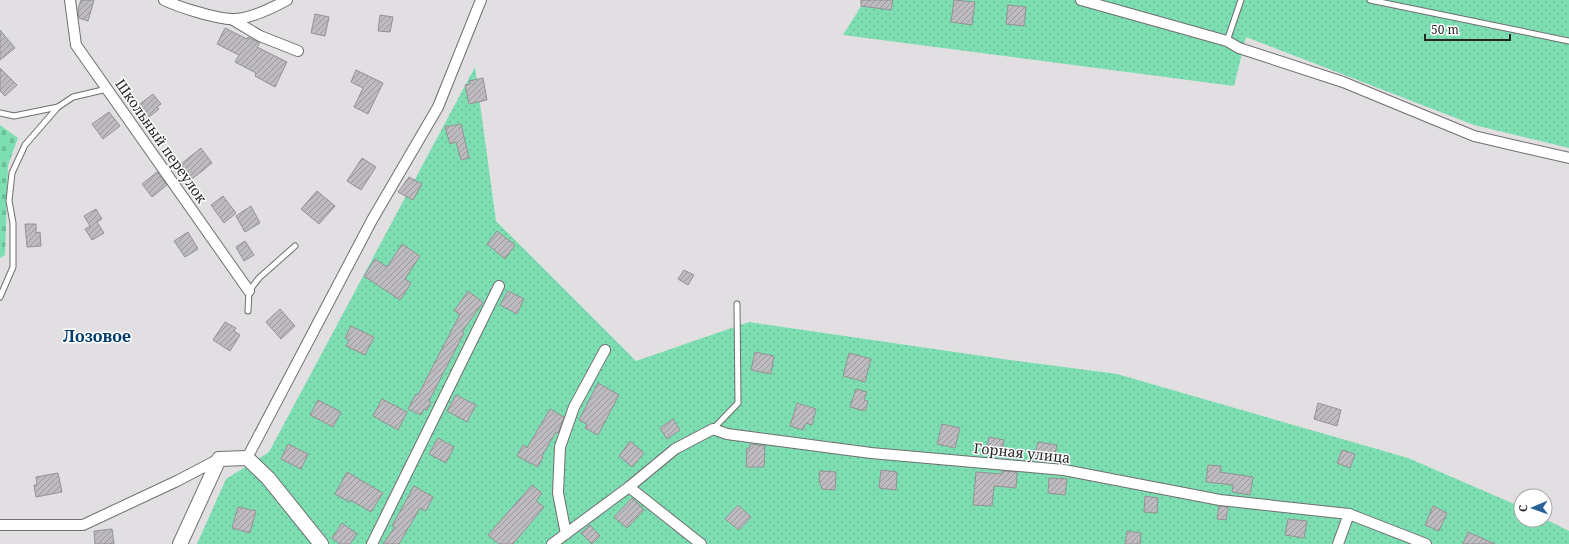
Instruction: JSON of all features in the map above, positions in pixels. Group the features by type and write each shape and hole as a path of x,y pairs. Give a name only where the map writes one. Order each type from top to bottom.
{"main road":[{"path":"180,544 219,459 247,458 268,478 321,544"}],"street":[{"name":"Школьный переулок","path":"70,0 76,45 108,88 249,291"},
{"path":"164,0 176,6 233,20 260,36 298,51"},
{"path":"233,20 266,11 287,0"},
{"path":"247,458 372,220 438,107 481,0"},
{"path":"1081,0 1227,41 1238,48 1343,82 1474,136 1569,158"},
{"path":"372,544 499,286"},
{"path":"566,534 558,493 560,447 574,407 605,350"},
{"path":"552,544 629,487 675,449 713,429"},
{"name":"Горная улица","path":"713,429 727,434 871,453 1064,470 1220,500 1349,514 1426,544"},
{"path":"0,525 83,525 177,481 219,459"},
{"path":"629,487 701,544"},
{"path":"1338,544 1349,514"}],"lane":[{"path":"1227,41 1241,0"},
{"path":"1370,0 1569,41"},
{"path":"0,297 13,267 13,223 9,201 12,173 25,145 58,107 73,97 108,88"},
{"path":"0,113 14,116 58,107"},
{"path":"248,311 249,291 259,278 295,246"},
{"path":"713,429 738,403 737,304"}],"green space":[{"path":"865,0 1569,0 1569,148 1474,125 1246,37 1234,86 843,35"},
{"path":"475,67 496,221 636,361 749,322 1117,374 1408,458 1513,504 1513,528 1553,528 1553,523 1569,531 1569,544 197,544 226,479 269,452"},
{"path":"0,125 18,138 8,165 5,255 0,258"}],"building":[{"path":"81,0 94,0 88,21 79,18 78,9"},
{"path":"861,0 893,0 891,10 861,6"},
{"path":"954,0 975,2 972,25 951,22"},
{"path":"1008,5 1026,7 1024,26 1006,24"},
{"path":"315,14 329,17 325,36 311,33"},
{"path":"380,15 393,17 390,32 378,31"},
{"path":"225,28 247,39 248,37 260,43 257,47 287,62 275,87 255,76 256,73 235,62 239,55 217,44"},
{"path":"0,30 15,48 0,60"},
{"path":"0,68 17,85 5,96 0,91"},
{"path":"356,70 383,83 368,114 354,107 363,88 351,82"},
{"path":"483,78 487,100 469,104 465,85 470,84 469,81"},
{"path":"153,94 161,104 157,107 159,109 144,121 135,108"},
{"path":"109,112 120,126 103,139 92,124"},
{"path":"461,124 469,158 461,160 456,142 450,144 445,127"},
{"path":"201,148 212,163 192,179 181,164"},
{"path":"362,158 376,167 361,190 347,181"},
{"path":"157,172 167,185 152,197 142,184"},
{"path":"409,177 422,184 413,200 398,192"},
{"path":"317,191 335,206 319,224 301,209"},
{"path":"223,196 236,213 224,223 211,205"},
{"path":"251,206 260,223 245,232 236,216"},
{"path":"96,209 102,219 97,222 104,233 92,240 85,229 90,226 84,216"},
{"path":"25,224 36,224 36,233 40,232 41,246 27,247"},
{"path":"497,231 515,245 505,259 487,244"},
{"path":"188,232 198,249 185,257 174,241"},
{"path":"245,241 254,255 244,261 236,247"},
{"path":"402,244 420,256 405,279 411,283 400,300 364,276 375,259 387,267"},
{"path":"684,270 694,275 688,285 678,279"},
{"path":"468,291 483,302 462,332 464,333 429,401 431,402 427,410 424,409 421,415 408,409 416,394 418,395 460,314 454,311"},
{"path":"508,291 524,299 517,314 500,305"},
{"path":"280,309 295,326 281,339 266,322"},
{"path":"225,322 236,328 234,331 240,335 230,351 213,340"},
{"path":"351,326 374,337 365,355 346,346 349,340 345,338"},
{"path":"755,352 774,356 771,374 751,370"},
{"path":"849,353 871,359 865,382 843,376"},
{"path":"598,383 619,395 598,435 585,428 587,424 579,420"},
{"path":"856,389 867,392 864,400 868,401 865,411 850,407"},
{"path":"456,395 476,405 467,422 447,411"},
{"path":"382,399 407,412 398,430 373,416"},
{"path":"318,400 341,412 333,427 310,415"},
{"path":"797,403 816,409 812,425 806,423 803,430 790,426"},
{"path":"1318,403 1341,410 1337,426 1314,419"},
{"path":"550,409 564,417 558,433 556,432 542,456 543,457 538,467 517,456 523,445 527,448"},
{"path":"673,419 680,430 667,439 660,428"},
{"path":"942,424 960,428 955,448 937,444"},
{"path":"989,437 1004,440 1001,456 986,453"},
{"path":"438,438 454,447 446,463 429,454"},
{"path":"630,441 644,453 632,467 619,456"},
{"path":"1038,442 1057,445 1054,459 1035,455"},
{"path":"288,444 308,454 301,469 281,459"},
{"path":"750,444 765,446 764,467 746,467 747,448 750,448"},
{"path":"1342,450 1355,454 1350,468 1337,463"},
{"path":"1208,465 1221,466 1220,472 1253,477 1250,495 1232,492 1233,485 1206,482"},
{"path":"881,470 897,472 896,490 879,488"},
{"path":"820,471 836,472 835,490 822,489 819,480"},
{"path":"1002,471 1017,472 1016,488 994,486 992,506 973,505 976,472 1002,474"},
{"path":"347,472 383,493 371,512 350,500 349,502 335,494"},
{"path":"58,473 62,492 36,497 34,485 37,485 36,477"},
{"path":"1049,478 1067,479 1065,495 1048,493"},
{"path":"532,485 542,493 536,501 544,507 513,544 499,544 488,535"},
{"path":"414,486 433,497 426,511 420,508 399,544 383,544 395,527 392,526"},
{"path":"1145,496 1158,498 1157,513 1144,512"},
{"path":"632,498 644,510 627,528 614,517"},
{"path":"738,505 751,517 739,530 725,519"},
{"path":"1219,506 1228,507 1226,520 1217,519"},
{"path":"1433,506 1447,513 1439,531 1425,525"},
{"path":"238,507 256,511 250,533 232,528"},
{"path":"1288,519 1307,521 1304,538 1285,535"},
{"path":"342,523 357,534 350,544 340,544 332,538"},
{"path":"590,525 600,536 592,544 581,533"},
{"path":"112,529 114,544 95,544 94,531"},
{"path":"1127,531 1141,533 1140,544 1125,544"},
{"path":"1468,532 1495,544 1463,544"}],"district":[{"name":"Лозовое","path":"97,336"}]}
